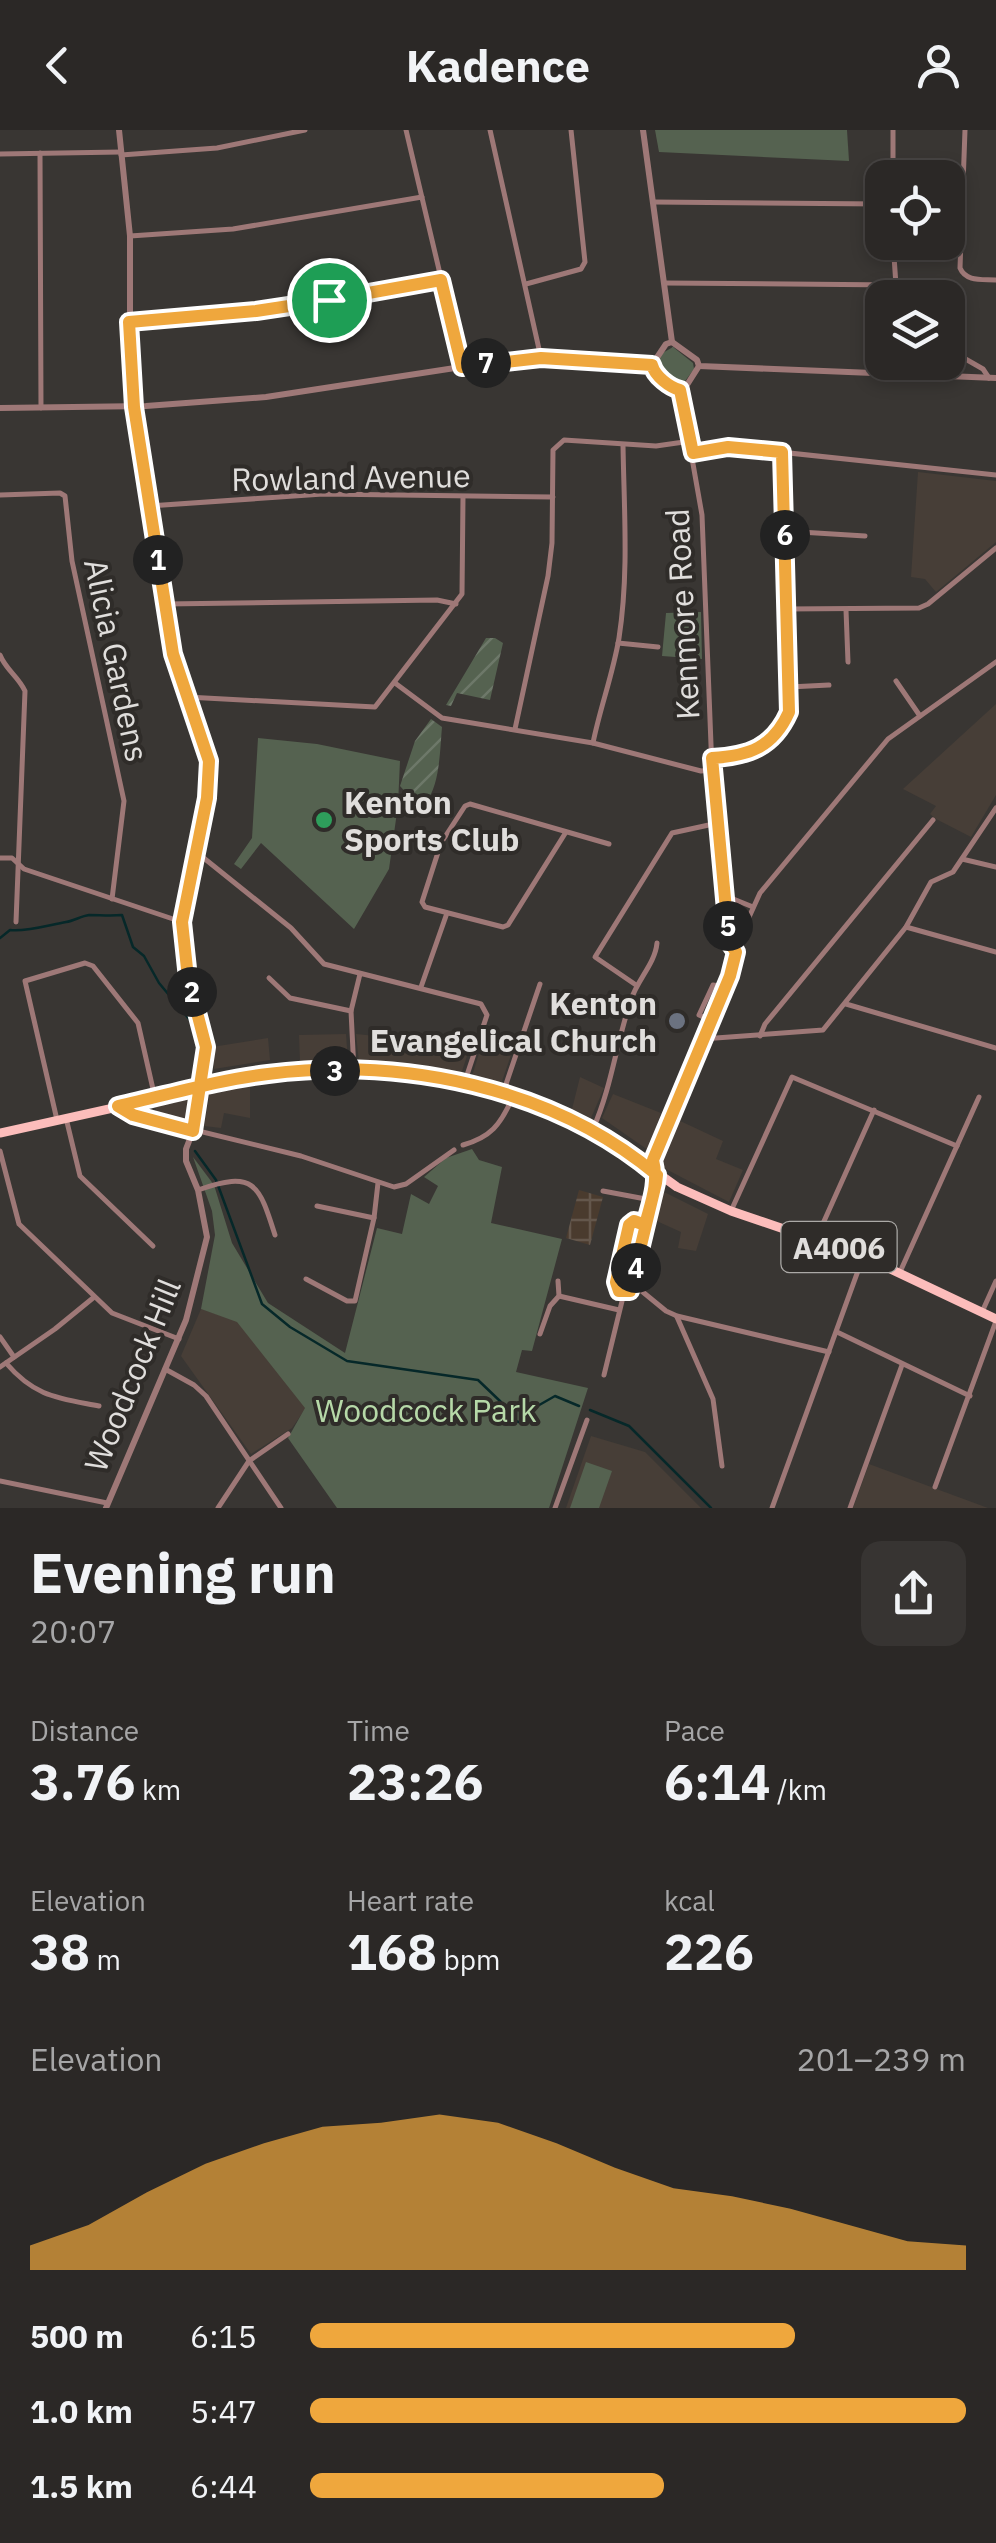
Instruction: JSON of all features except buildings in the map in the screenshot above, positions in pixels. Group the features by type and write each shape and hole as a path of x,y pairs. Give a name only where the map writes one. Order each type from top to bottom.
{"main road":[{"name":"A4006","path":"0,1132 281,1072 354,1071 464,1084 508,1095 593,1128 657,1175 731,1211 864,1256 996,1320"}],"street":[{"name":"Woodcock Hill","path":"106,1506 179,1339 207,1237 198,1190 186,1161 206,1047 188,978 182,922 207,798 209,761 173,654 134,407 129,322 130,236 119,130"},
{"path":"0,154 217,148 305,130"},
{"path":"406,130 462,367"},
{"path":"490,130 541,358"},
{"path":"526,284 581,270 585,262 571,130"},
{"path":"643,130 672,342 697,360 699,366"},
{"path":"893,130 893,160"},
{"path":"965,130 960,268 970,278 996,280"},
{"path":"40,153 41,408"},
{"path":"130,236 233,229 422,197"},
{"path":"653,202 865,204"},
{"path":"129,322 256,311 441,280"},
{"path":"664,282 865,284"},
{"path":"652,365 666,344 672,342"},
{"path":"0,408 134,407 312,392 541,358 652,365"},
{"path":"965,369 967,362 992,378"},
{"path":"652,365 672,388 680,390 699,366"},
{"path":"699,366 865,372"},
{"path":"965,376 992,378"},
{"name":"Kenmore Road","path":"680,390 704,537 712,770 729,942 736,952"},
{"path":"515,729 544,604 552,543 554,450 564,440 656,446 691,441"},
{"path":"593,744 618,644 626,551 623,444"},
{"path":"693,453 728,447 996,476"},
{"path":"712,758 753,754 789,712 782,452"},
{"name":"Alicia Gardens","path":"0,495 60,492 65,496 72,561 124,801 112,899"},
{"name":"Rowland Avenue","path":"149,506 323,494 554,497"},
{"path":"187,697 375,707 462,594 463,497"},
{"path":"784,531 866,536"},
{"path":"786,609 910,610 928,604 996,548"},
{"path":"165,604 449,600 457,604"},
{"path":"846,609 848,662"},
{"path":"618,644 658,646"},
{"path":"0,655 26,691 16,922"},
{"path":"604,1375 657,1175 653,1160 725,987 753,907 766,885 878,749 996,662"},
{"path":"896,680 920,716"},
{"path":"395,683 442,718 593,744 700,771 712,770"},
{"path":"789,686 829,685"},
{"path":"566,832 508,925 447,913 422,902 441,843 470,804 609,844"},
{"path":"702,1041 823,1030 906,927 930,882 954,872 996,808"},
{"path":"760,1036 765,1024 932,820"},
{"path":"636,986 596,957 667,837 677,829 718,823"},
{"path":"195,851 291,928 324,964 486,1008 464,1084"},
{"path":"0,858 12,858 19,864 182,922"},
{"path":"962,860 996,867"},
{"path":"726,896 753,907"},
{"path":"421,988 447,913"},
{"path":"906,927 996,952"},
{"path":"593,1128 611,1084 636,986 656,953 657,943"},
{"path":"153,1246 80,1176 25,981 85,963 93,966 138,1022 155,1098"},
{"path":"354,1071 351,1011 360,974"},
{"path":"269,978 290,998 351,1011"},
{"path":"464,1146 481,1140 498,1126 540,984"},
{"path":"710,1020 700,1015 714,985 725,987"},
{"path":"846,1004 996,1048"},
{"path":"731,1211 792,1077 957,1146"},
{"path":"900,1272 979,1097"},
{"path":"118,1106 133,1115 301,1156 378,1183 402,1186 454,1150"},
{"path":"816,1239 874,1110"},
{"path":"0,1151 19,1224 112,1313 179,1339"},
{"path":"198,1190 240,1181 257,1189 264,1198 275,1235"},
{"path":"306,1279 347,1301 355,1301 378,1183"},
{"path":"603,1191 651,1200"},
{"path":"316,1206 374,1218"},
{"path":"645,1225 634,1221 629,1225 616,1282 619,1291 640,1290 676,1316 829,1352"},
{"path":"772,1508 864,1256"},
{"path":"540,1334 550,1306 559,1296 558,1281"},
{"path":"982,1312 996,1281"},
{"path":"990,1294 996,1300"},
{"path":"559,1296 620,1310"},
{"path":"94,1298 3,1366 41,1393 99,1406"},
{"path":"676,1316 713,1400 722,1466"},
{"path":"935,1486 996,1320"},
{"path":"837,1332 970,1396"},
{"path":"0,1337 14,1357"},
{"path":"850,1508 902,1365"},
{"path":"166,1369 206,1396 281,1508"},
{"path":"556,1508 587,1420"},
{"path":"218,1508 249,1462 288,1434"},
{"path":"0,1481 106,1506"}],"shaded area":[{"path":"918,472 996,481 996,542 936,592 925,579 911,577"},
{"path":"996,704 996,795 971,837 936,819 930,814 936,806 903,789"},
{"path":"346,1034 348,1062 300,1062 299,1035"},
{"path":"356,1034 470,1047 461,1074 359,1063"},
{"path":"268,1038 270,1060 214,1069 212,1047"},
{"path":"481,1047 511,1055 501,1084 472,1076"},
{"path":"580,1077 604,1088 591,1118 572,1109"},
{"path":"250,1084 250,1118 224,1113 221,1128 204,1126 210,1093"},
{"path":"613,1094 661,1113 648,1150 602,1118"},
{"path":"194,1096 190,1124 156,1116 156,1105"},
{"path":"676,1119 723,1141 716,1159 743,1170 729,1202 660,1166"},
{"path":"658,1189 708,1214 696,1251 678,1248 681,1232 650,1218"},
{"path":"579,1190 603,1197 590,1245 566,1238"},
{"path":"201,1309 237,1321 306,1408 292,1428 251,1454 181,1356"},
{"path":"591,1436 645,1452 701,1508 566,1508"},
{"path":"869,1464 988,1508 853,1508"}],"green space":[{"path":"655,130 847,130 849,161 659,152"},
{"path":"673,347 693,363 694,369 682,385 667,379 657,368 661,354"},
{"path":"701,612 702,659 662,656 666,613"},
{"path":"486,638 503,643 490,700 457,693 451,706 446,705"},
{"path":"431,719 442,727 437,777 426,802 411,798 400,786 415,741"},
{"name":"Kenton Sports Club","path":"258,738 317,744 400,761 389,869 354,929 261,843 241,869 234,864 252,838"},
{"name":"Woodcock Park","path":"472,1149 479,1160 502,1167 491,1223 562,1239 532,1351 522,1350 516,1372 588,1388 549,1508 337,1508 288,1438 305,1408 237,1322 201,1309 215,1235 212,1211 193,1157 214,1185 232,1243 268,1303 345,1353 377,1228 402,1234 411,1194 429,1204 438,1186 424,1177 446,1158"},
{"path":"586,1462 612,1471 599,1508 570,1508"}],"waterway":[{"path":"0,938 10,930 38,928 86,916 122,915 133,947 144,956 159,983 190,1020"},
{"path":"195,1151 216,1180 262,1304 290,1327 347,1361 478,1380 501,1402 509,1419 522,1423 534,1408 555,1396 579,1406"},
{"path":"590,1410 629,1426 711,1508"}],"place":[{"name":"Kenton Sports Club","path":"324,820"},
{"name":"Kenton Evangelical Church","path":"677,1021"}],"route":[{"path":"329,300 129,322 134,407 173,654 209,761 207,798 182,922 188,978 206,1047 204,1074 202,1086 193,1131 133,1115 118,1106 202,1086 246,1077 323,1070 414,1076 532,1101 593,1128 657,1175 656,1183 645,1225 636,1273 630,1291 619,1291 616,1287 629,1225 634,1221 645,1225 657,1175 653,1160 730,976 736,952 729,942 712,758 753,754 789,712 782,452 728,447 693,453 680,390 672,388 652,365 541,358 462,367 441,280 329,300"}]}
